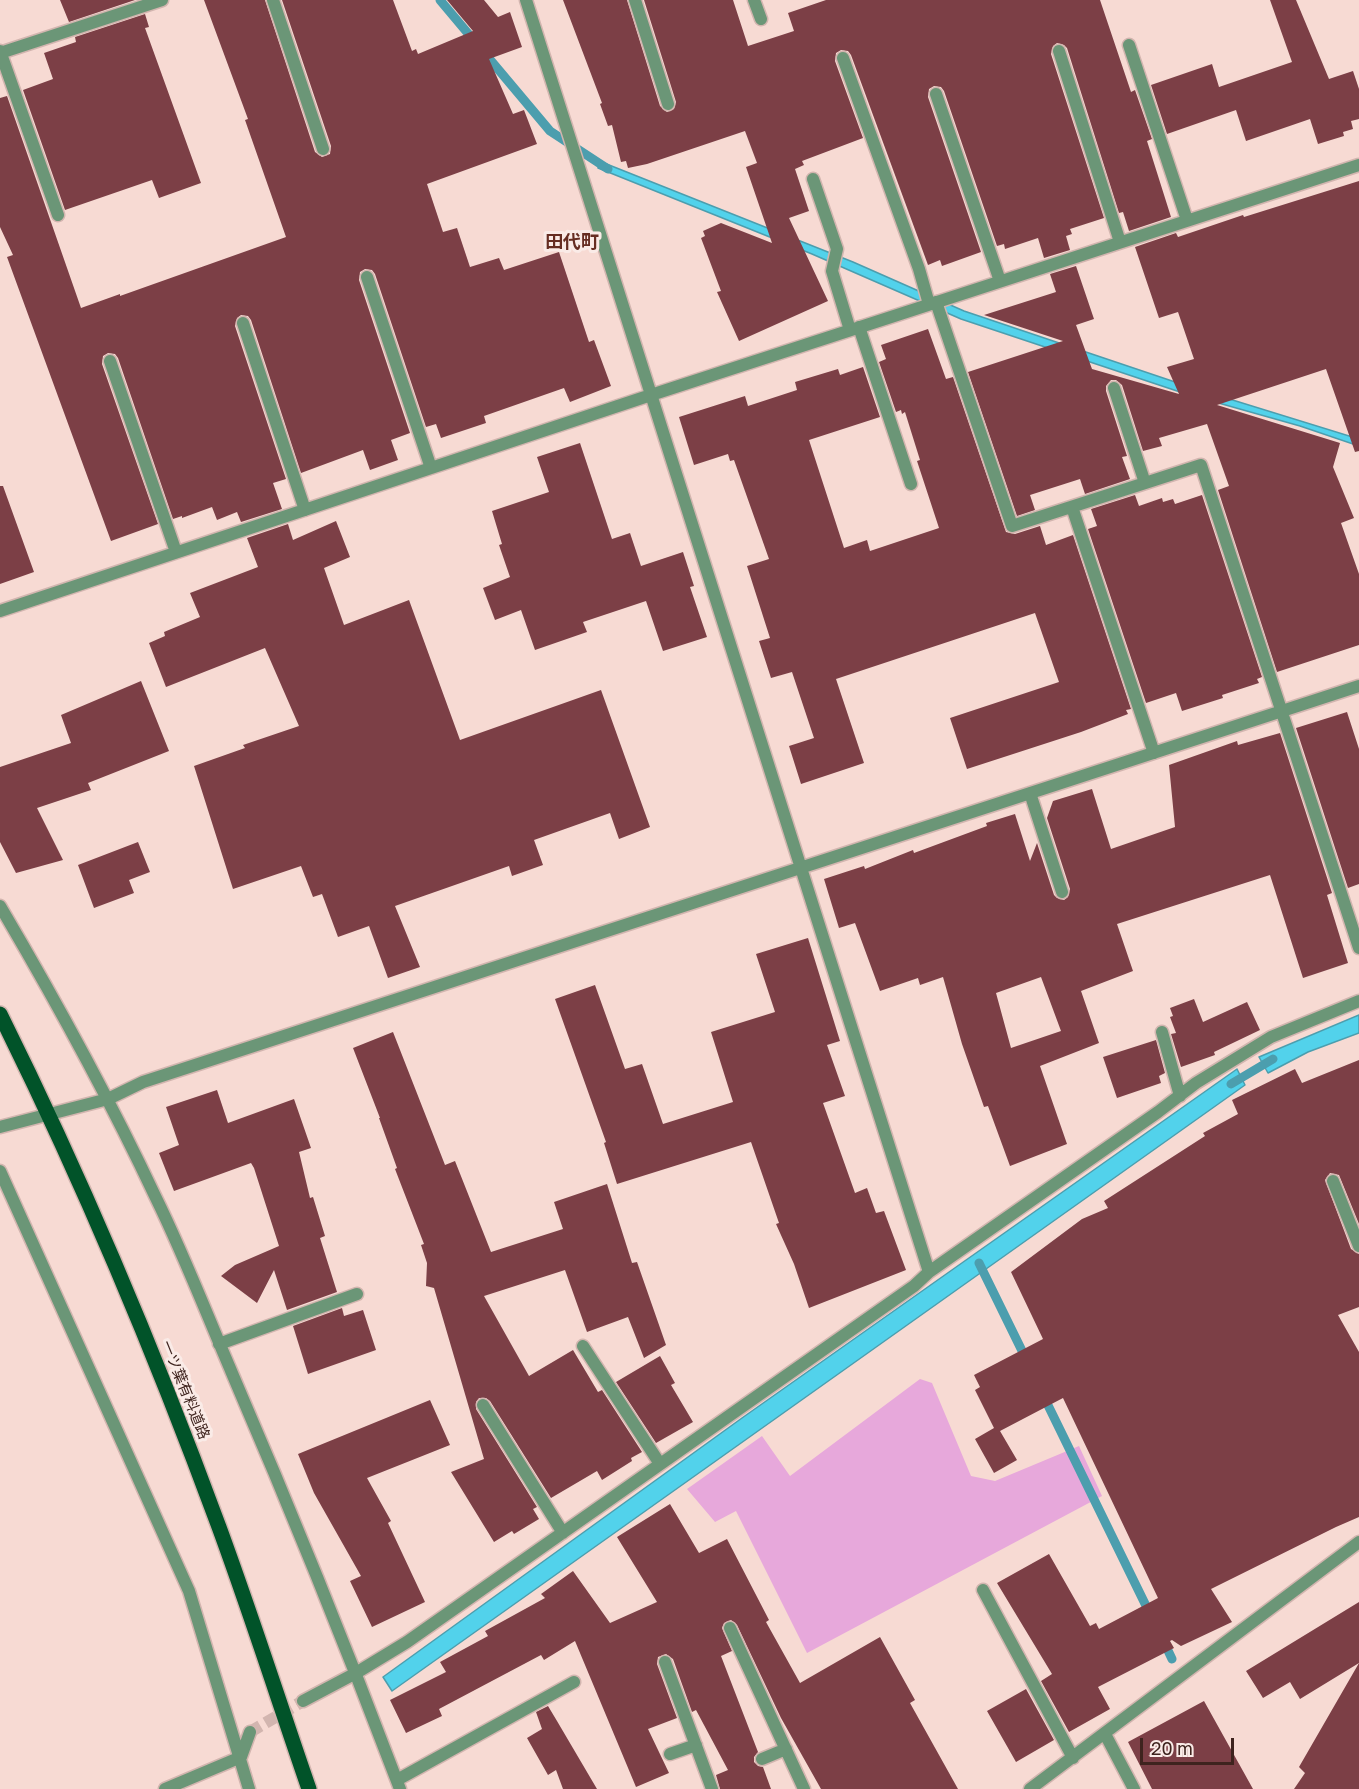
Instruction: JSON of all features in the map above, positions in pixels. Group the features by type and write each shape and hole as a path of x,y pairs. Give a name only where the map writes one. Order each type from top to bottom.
{"main road":[{"name":"一ツ葉有料道路","path":"0,1014 49,1114 156,1364 219,1527 309,1789"}],"street":[{"path":"58,215 0,52 162,0"},
{"path":"273,0 323,149"},
{"path":"526,0 929,1272"},
{"path":"635,0 668,104"},
{"path":"754,0 761,19"},
{"path":"1129,45 1187,220"},
{"path":"1059,51 1120,242"},
{"path":"843,58 1012,526 1201,465 1359,948"},
{"path":"936,94 1000,281"},
{"path":"0,611 651,395 1359,165"},
{"path":"813,179 837,249 832,271 911,484"},
{"path":"367,277 431,468"},
{"path":"243,323 305,510"},
{"path":"110,361 176,552"},
{"path":"1114,388 1145,483"},
{"path":"1072,507 1154,753"},
{"path":"0,1127 108,1099 143,1082 1359,686"},
{"path":"1030,793 1062,892"},
{"path":"0,906 108,1099 158,1201 356,1673 398,1785 574,1682"},
{"path":"303,1701 407,1642 914,1286 929,1272 1196,1083 1271,1037 1359,1001"},
{"path":"1162,1032 1180,1096"},
{"path":"0,1171 189,1591 249,1789"},
{"path":"1333,1181 1359,1246"},
{"path":"219,1344 357,1294"},
{"path":"583,1346 660,1464"},
{"path":"483,1405 563,1533"},
{"path":"1030,1789 1359,1542"},
{"path":"983,1590 1073,1758"},
{"path":"730,1628 804,1789"},
{"path":"665,1662 712,1789"},
{"path":"165,1789 241,1757 250,1732"},
{"path":"1105,1734 1134,1789"},
{"path":"670,1754 696,1745"},
{"path":"762,1759 786,1749"}],"shaded area":[{"path":"920,1379 932,1383 971,1476 995,1481 1079,1446 1102,1496 807,1653 736,1511 715,1522 687,1489 762,1436 790,1476"}],"water":[{"path":"599,161 853,262 964,311 1184,385 1359,439 1359,446 1300,426 1183,393 961,319 812,254 598,168"},
{"path":"1359,1015 1359,1033 1308,1052 1268,1073 1259,1057"},
{"path":"1237,1069 1245,1085 392,1691 383,1677 742,1418"}],"building":[{"path":"60,0 135,0 69,22"},
{"path":"204,0 265,0 315,152 322,157 330,154 331,146 282,0 393,0 412,51 416,49 418,54 473,31 447,0 484,0 498,17 510,12 522,47 489,59 513,114 524,110 537,144 427,184 443,232 457,228 470,267 499,258 504,270 559,252 589,342 594,340 611,386 570,402 564,388 484,416 486,423 441,438 436,424 426,427 375,274 372,270 365,269 360,272 359,280 410,433 391,440 398,460 370,470 363,450 301,473 251,320 248,316 241,315 237,318 235,326 286,479 273,483 282,509 241,522 237,512 217,520 212,507 173,519 118,358 115,354 108,353 103,356 102,364 158,524 111,541 7,257 13,255 0,227 0,98 7,96 81,308 286,237 245,120 248,119"},
{"path":"563,0 627,0 660,106 667,112 674,109 676,102 644,0 733,0 748,46 794,31 788,13 826,0 1100,0 1131,92 1135,90 1152,139 1147,141 1171,217 1129,231 1123,212 1119,213 1067,48 1057,43 1053,46 1051,54 1104,218 1070,229 1072,234 1066,236 1070,250 1044,258 1038,238 1005,249 1004,244 997,246 944,91 941,87 934,86 929,89 928,97 981,252 942,266 940,260 928,265 851,55 848,51 841,50 836,53 835,61 863,138 802,161 804,165 795,169 809,211 789,218 828,301 739,341 717,292 721,291 701,238 705,236 703,231 721,223 772,243 746,167 757,163 745,131 647,164 628,168 626,161 621,162 612,125 608,126 600,104 602,103"},
{"path":"1270,0 1296,0 1329,79 1353,71 1359,89 1359,119 1351,121 1353,129 1343,132 1344,136 1318,144 1310,119 1246,141 1236,110 1167,134 1151,85 1212,64 1219,87 1292,62"},
{"path":"145,14 149,27 145,28 201,183 159,198 152,180 65,210 23,90 53,79 44,53 76,42 75,37"},
{"path":"1359,181 1359,451 1355,452 1326,369 1217,405 1340,443 1333,467 1354,518 1341,523 1359,574 1359,645 1277,672 1218,490 1229,486 1207,424 1159,438 1162,446 1143,451 1122,385 1116,380 1111,380 1106,386 1106,391 1127,456 1122,457 1130,479 1085,494 1080,479 1030,495 1035,510 1017,516 968,372 1063,341 984,315 1056,292 1050,274 1076,266 1094,319 1076,325 1092,369 1179,394 1167,367 1194,359 1178,312 1159,318 1135,247 1176,233 1178,237 1243,215 1244,217"},
{"path":"928,329 946,379 953,377 1006,532 1015,534 1040,526 1046,545 1073,535 1131,709 1126,710 1128,714 1081,732 967,769 950,718 1059,682 1035,613 836,679 864,763 801,784 789,746 814,738 792,672 771,678 759,641 770,638 747,566 769,559 734,460 730,461 728,454 694,465 679,417 745,396 748,406 797,390 795,382 838,369 840,375 863,367 880,417 809,440 844,548 867,540 870,551 939,528 917,461 920,460 905,412 902,414 901,410 896,412 879,362 886,359 881,345"},
{"path":"580,443 612,539 630,533 641,566 683,552 694,586 690,587 707,637 663,651 646,601 583,622 587,632 535,650 521,610 495,620 483,588 510,577 499,545 502,544 492,511 549,492 537,457"},
{"path":"0,486 3,486 34,572 0,584"},
{"path":"1135,495 1139,506 1162,498 1163,502 1173,499 1175,504 1202,495 1262,677 1257,679 1259,683 1182,711 1176,693 1146,703 1088,529 1097,526 1091,509"},
{"path":"336,521 350,557 324,568 344,625 409,600 460,740 601,690 650,827 619,839 610,813 534,840 543,865 512,876 509,866 395,906 420,967 388,978 369,926 338,937 322,894 313,897 301,866 233,889 194,766 245,748 243,745 299,726 265,648 166,687 149,643 165,636 164,632 200,617 190,593 258,567 247,538 288,524 293,540"},
{"path":"141,681 169,751 88,783 91,790 37,808 63,860 16,873 0,842 0,767 71,743 61,715"},
{"path":"1347,712 1359,749 1359,884 1348,888 1296,728"},
{"path":"1280,733 1332,893 1327,895 1348,963 1303,978 1270,875 1117,924 1133,971 1081,991 1099,1043 1040,1066 1067,1144 1010,1166 988,1106 984,1107 962,1044 943,977 920,985 918,978 880,991 855,923 839,928 824,879 864,866 865,869 913,850 914,853 987,826 986,823 1015,814 1030,861 1037,843 1054,895 1064,900 1068,897 1070,889 1047,818 1053,801 1092,789 1111,849 1175,827 1169,765 1237,741 1238,745","holes":["1041,977 1061,1031 1011,1048 996,993"]},
{"path":"138,842 150,872 129,880 134,893 94,908 78,865"},
{"path":"808,938 840,1041 827,1045 845,1096 823,1103 855,1193 867,1188 876,1213 884,1211 906,1270 809,1308 794,1264 776,1224 779,1223 751,1142 617,1184 604,1143 606,1142 555,999 595,985 625,1069 642,1064 663,1124 733,1102 711,1032 775,1012 756,954"},
{"path":"1194,999 1203,1022 1247,1002 1260,1030 1214,1052 1215,1055 1181,1067 1171,1034 1176,1033 1170,1017 1173,1016 1170,1008"},
{"path":"393,1032 445,1165 455,1161 491,1252 563,1229 554,1202 607,1184 632,1263 637,1262 666,1345 644,1358 628,1317 587,1332 565,1270 484,1296 529,1376 573,1350 598,1392 602,1390 642,1452 602,1480 597,1471 551,1498 490,1401 486,1398 479,1398 476,1402 476,1409 537,1507 533,1509 539,1519 514,1534 512,1531 494,1542 451,1472 484,1459 434,1288 426,1286 427,1263 421,1245 424,1244 353,1048"},
{"path":"1156,1040 1165,1073 1159,1076 1161,1083 1117,1098 1103,1057"},
{"path":"1359,1060 1359,1224 1339,1175 1330,1173 1325,1180 1351,1249 1359,1254 1359,1307 1338,1315 1359,1352 1359,1517 1211,1589 1232,1622 1181,1646 1172,1640 1170,1641 1174,1648 1098,1687 1110,1709 1069,1732 1041,1681 1052,1674 997,1583 1049,1554 1090,1626 1096,1623 1099,1629 1158,1598 1063,1398 1000,1431 1017,1460 994,1473 975,1439 994,1428 975,1390 980,1387 974,1375 1043,1339 1011,1272 1082,1219 1108,1208 1104,1201 1205,1136 1203,1133 1238,1114 1232,1100 1295,1069 1302,1083"},
{"path":"217,1090 228,1123 294,1099 311,1148 299,1152 310,1198 313,1197 325,1236 320,1238 337,1292 287,1310 274,1270 257,1303 221,1276 235,1265 279,1246 254,1168 251,1163 174,1191 159,1153 179,1145 166,1107"},
{"path":"342,1308 344,1316 363,1310 376,1350 308,1374 293,1326"},
{"path":"660,1356 675,1383 671,1385 693,1422 656,1443 616,1382"},
{"path":"430,1400 450,1445 367,1478 391,1521 388,1523 425,1602 372,1627 350,1581 361,1576 314,1493 298,1454"},
{"path":"670,1504 699,1553 727,1539 769,1620 766,1622 800,1683 880,1637 915,1700 910,1703 958,1789 821,1789 781,1718 737,1625 731,1620 724,1623 722,1628 732,1651 721,1656 758,1752 754,1757 754,1762 763,1767 771,1789 720,1789 716,1775 728,1770 696,1710 692,1712 673,1659 666,1654 658,1657 657,1664 677,1718 648,1729 669,1773 636,1787 575,1641 544,1660 541,1655 439,1709 442,1716 406,1733 390,1700 446,1672 440,1662 488,1636 485,1631 545,1598 541,1594 573,1571 610,1623 657,1602 617,1537"},
{"path":"1359,1602 1359,1663 1300,1699 1290,1682 1263,1698 1246,1671"},
{"path":"1359,1663 1359,1789 1294,1789 1305,1773 1299,1767"},
{"path":"1026,1689 1054,1740 1016,1762 987,1711"},
{"path":"1204,1701 1253,1789 1152,1789 1128,1742"},
{"path":"548,1706 597,1789 563,1789 556,1770 548,1775 527,1738 542,1729 536,1712"}],"waterway":[{"path":"440,0 550,131 608,169"},
{"path":"1231,1084 1273,1059"},
{"path":"979,1263 1027,1361"},
{"path":"1043,1395 1150,1614"},
{"path":"1163,1640 1172,1659"}],"tunnel":[{"path":"250,1732 303,1701"}],"district":[{"name":"田代町","path":"572,242"}]}
